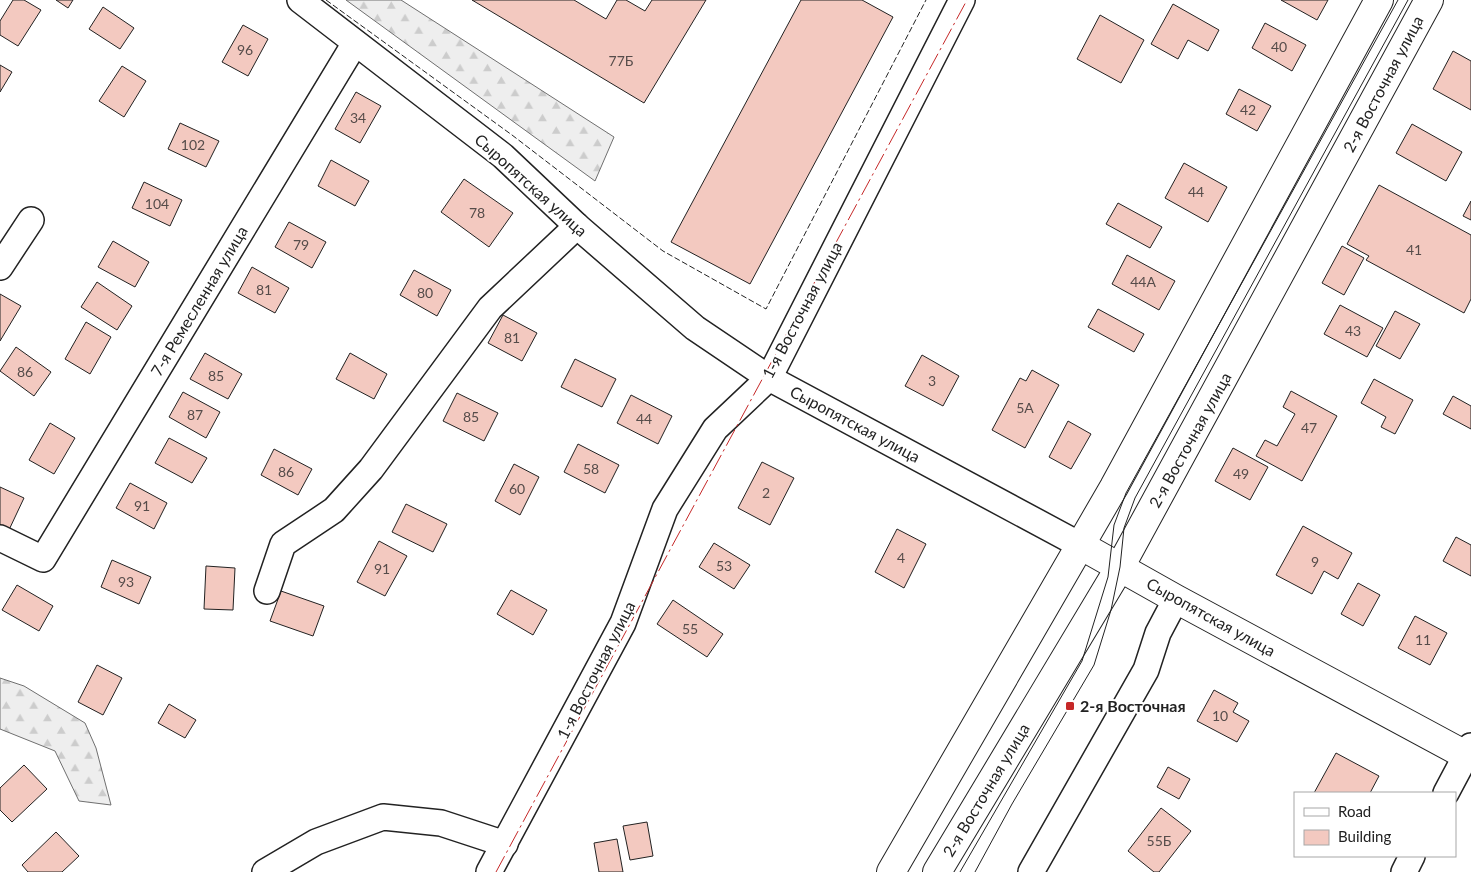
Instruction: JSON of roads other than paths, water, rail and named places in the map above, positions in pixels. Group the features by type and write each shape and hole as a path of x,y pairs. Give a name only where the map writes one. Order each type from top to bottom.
{"main road":[{"path":"891,872 1124,469 1379,0"},
{"name":"2-я Восточная улица","path":"937,872 1120,566 1428,0"},
{"name":"Сыропятская улица","path":"1080,545 1176,599 1469,753"}],"street":[{"name":"Сыропятская улица","path":"300,0 504,156 577,226 695,328 769,378 1080,545"},
{"name":"1-я Восточная улица","path":"489,872 623,623 665,509 715,428 769,378 962,0"},
{"name":"7-я Ремесленная улица","path":"0,538 43,559 355,43"},
{"path":"0,267 31,220"},
{"path":"266,591 283,544 334,510 371,469 490,308 577,226"},
{"path":"1031,872 1146,670 1158,633 1176,599"},
{"path":"1447,792 1469,753"},
{"path":"265,872 316,842 382,817 441,822 505,844"},
{"path":"1404,872 1412,857"}],"tram line":[{"path":"960,872 1082,661 1108,577 1114,525 1126,493 1398,0"},
{"path":"975,872 1012,804 1094,665 1111,610 1120,567 1124,528 1135,498 1408,0"}],"place":[{"name":"2-я Восточная","path":"1070,706"}]}
